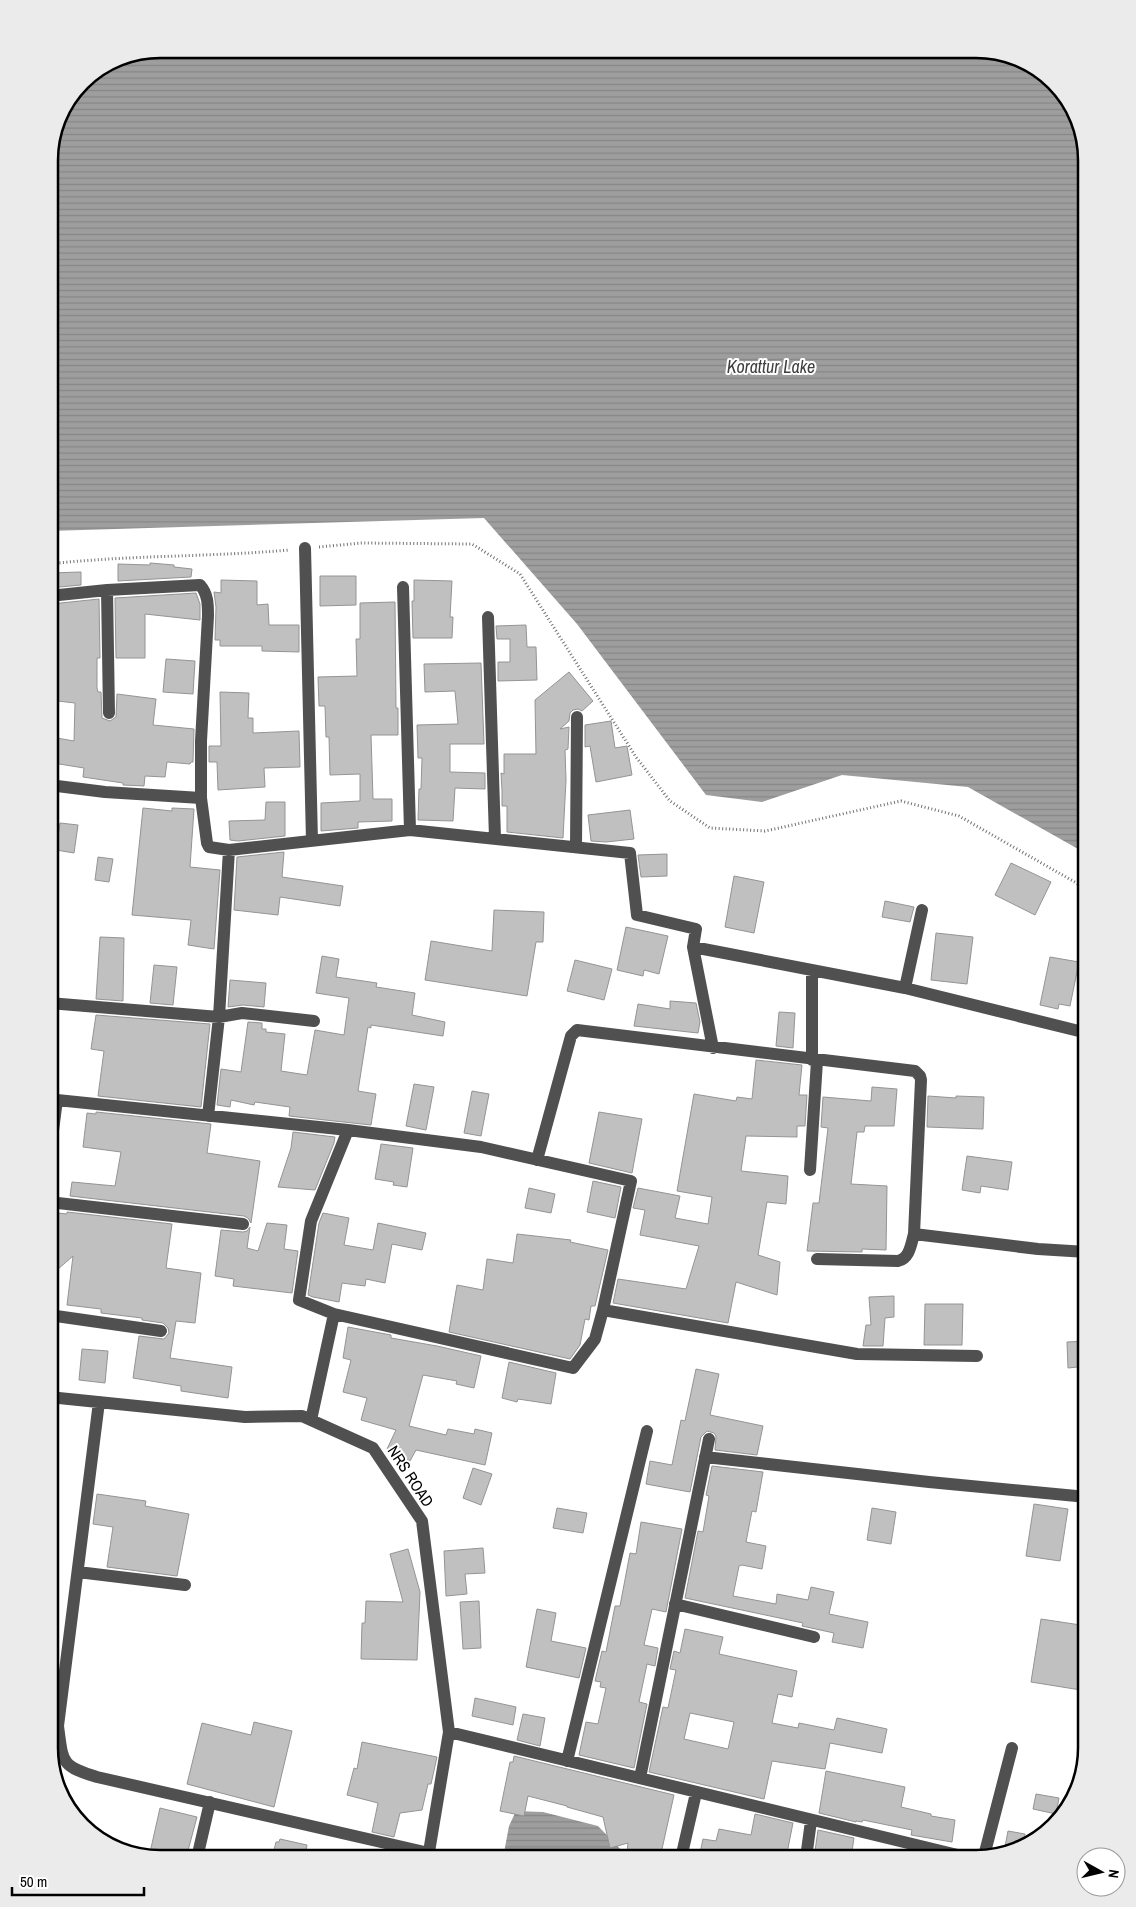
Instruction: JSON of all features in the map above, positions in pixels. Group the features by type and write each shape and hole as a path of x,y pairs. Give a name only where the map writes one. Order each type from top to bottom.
{"street":[{"path":"305,548 312,841"},
{"path":"58,595 200,584 205,590 208,608 201,742 201,798 207,843 214,849 229,850 410,830 630,853 637,914 696,929 693,947 713,1048"},
{"path":"403,587 410,830"},
{"path":"107,590 109,713"},
{"path":"488,616 495,838"},
{"path":"576,847 577,717"},
{"path":"58,786 105,792 201,798"},
{"path":"208,1116 219,1018 229,850"},
{"path":"905,988 922,910"},
{"path":"693,947 905,988 1078,1031"},
{"path":"810,1170 815,1060 812,970"},
{"path":"58,1004 219,1018 242,1013 314,1021"},
{"path":"537,1160 573,1032 581,1030 713,1048 914,1071 920,1076 914,1234 906,1256 903,1260 898,1261 818,1259"},
{"path":"58,1100 348,1130 481,1147 631,1181 595,1339 573,1368 334,1314 299,1300 311,1221 348,1130"},
{"path":"58,1203 243,1224"},
{"path":"914,1234 1038,1249 1078,1251"},
{"path":"603,1310 858,1354 977,1356"},
{"path":"311,1420 334,1314"},
{"path":"58,1316 161,1331"},
{"name":"NRS ROAD","path":"58,1398 245,1417 302,1416 373,1448 422,1521 449,1732 430,1849"},
{"path":"58,1700 78,1572 99,1402"},
{"path":"567,1760 647,1431"},
{"path":"640,1778 709,1439"},
{"path":"705,1457 1078,1496"},
{"path":"78,1572 185,1585"},
{"path":"675,1604 814,1637"},
{"path":"449,1732 935,1850"},
{"path":"58,1742 62,1758 76,1771 405,1849"},
{"path":"986,1849 1012,1748"},
{"path":"683,1850 696,1793"},
{"path":"198,1849 210,1802"},
{"path":"807,1850 811,1821"}],"path":[{"path":"58,563 92,559 236,555 362,543 472,544 520,574 636,757 670,801 710,828 765,831 901,801 959,816 1078,884"}],"water":[{"name":"Korattur Lake","path":"153,58 983,58 996,59 1022,68 1044,83 1053,92 1068,114 1078,146 1078,849 968,787 842,775 762,802 706,795 577,624 484,518 58,531 58,146 68,114 79,97 92,83 121,65 140,59"},
{"path":"516,1811 543,1812 598,1826 621,1850 505,1849 509,1826"}],"building":[{"path":"150,563 192,569 191,577 118,581 118,564 150,565"},
{"path":"81,572 81,585 58,587 58,573"},
{"path":"320,576 356,576 356,605 320,606"},
{"path":"221,580 257,581 257,605 268,604 269,625 299,625 299,652 262,651 262,646 220,646 220,640 215,640 216,607 214,592 221,593"},
{"path":"414,580 452,581 450,617 453,617 452,638 413,638 412,601 414,601"},
{"path":"196,593 200,604 200,620 145,614 145,658 116,658 115,598"},
{"path":"99,599 100,658 97,658 97,688 98,692 101,692 102,718 110,721 116,717 117,694 156,699 153,725 194,729 193,762 190,764 167,762 165,777 145,776 144,786 123,785 123,783 83,777 84,768 58,764 58,738 74,741 75,703 58,701 58,603"},
{"path":"395,602 398,735 371,735 373,799 392,799 392,821 358,822 358,828 321,831 321,803 360,801 360,774 330,775 329,737 326,737 325,706 319,706 318,677 357,676 356,639 360,639 360,603"},
{"path":"526,625 527,647 536,647 537,680 498,681 498,662 510,662 510,639 497,639 496,626"},
{"path":"166,659 195,661 193,694 163,692"},
{"path":"481,663 484,744 450,744 450,772 485,773 485,789 455,788 453,821 418,820 422,758 418,758 417,725 458,724 455,691 425,692 424,664"},
{"path":"569,672 593,701 582,711 578,709 573,710 570,713 569,721 560,729 569,727 568,749 565,750 566,780 563,838 507,832 507,806 502,806 501,773 504,774 504,754 536,754 535,700"},
{"path":"220,692 249,693 248,718 253,718 253,733 299,731 300,767 264,768 265,787 218,790 217,762 209,762 209,746 221,746"},
{"path":"611,721 615,748 627,746 632,775 596,782 590,746 585,747 585,725"},
{"path":"266,802 285,802 285,836 238,841 230,840 229,821 265,820"},
{"path":"143,808 172,811 172,808 194,809 190,867 220,870 214,949 188,945 191,920 132,915"},
{"path":"630,810 634,839 606,842 591,841 588,815"},
{"path":"60,823 78,825 74,853 58,850"},
{"path":"284,852 282,877 343,886 340,906 280,897 278,915 234,910 237,857"},
{"path":"667,854 667,876 641,877 638,855"},
{"path":"98,857 113,859 109,882 95,880"},
{"path":"1011,863 1051,882 1035,915 995,895"},
{"path":"734,876 764,882 754,933 725,927"},
{"path":"885,901 914,907 910,922 882,917"},
{"path":"494,910 544,912 543,942 536,942 527,996 425,980 431,941 492,951"},
{"path":"626,927 668,936 659,974 644,970 643,976 617,970"},
{"path":"936,933 973,937 967,984 931,980"},
{"path":"100,937 124,938 123,1001 96,999"},
{"path":"322,956 339,959 336,977 377,983 376,987 415,993 412,1015 445,1022 443,1036 371,1025 371,1028 368,1027 358,1091 376,1094 371,1125 289,1116 290,1107 255,1102 254,1105 231,1100 230,1107 217,1105 221,1069 241,1072 248,1022 262,1023 262,1029 266,1029 266,1032 285,1034 281,1071 307,1075 315,1030 344,1035 349,998 316,993"},
{"path":"1050,957 1078,962 1070,1006 1059,1004 1058,1009 1040,1005"},
{"path":"575,960 612,969 604,1000 567,991"},
{"path":"154,965 177,967 173,1005 150,1003"},
{"path":"230,980 266,983 264,1007 243,1005 228,1007"},
{"path":"670,1001 696,1003 700,1022 698,1033 634,1026 638,1004 670,1009"},
{"path":"779,1012 795,1013 793,1048 776,1046"},
{"path":"96,1015 210,1024 201,1107 98,1096 104,1051 91,1049"},
{"path":"756,1060 802,1065 799,1095 807,1095 805,1126 797,1126 797,1137 746,1136 741,1171 788,1176 786,1204 767,1202 758,1255 780,1262 777,1295 736,1282 728,1323 613,1303 618,1279 686,1289 699,1246 640,1235 645,1210 633,1208 638,1188 680,1196 675,1218 708,1224 712,1197 677,1191 694,1094 736,1101 737,1097 752,1099"},
{"path":"414,1084 434,1087 426,1130 406,1126"},
{"path":"872,1087 897,1089 894,1126 865,1126 864,1132 857,1132 851,1184 887,1186 886,1250 862,1249 862,1252 807,1251 813,1203 819,1203 828,1128 821,1127 823,1097 871,1101"},
{"path":"472,1091 489,1094 481,1136 464,1133"},
{"path":"928,1096 984,1097 983,1129 927,1127"},
{"path":"96,1112 211,1124 207,1153 260,1161 251,1223 244,1216 70,1196 72,1182 115,1186 121,1152 83,1147 87,1113 96,1114"},
{"path":"599,1112 642,1119 632,1173 589,1163"},
{"path":"293,1132 335,1137 315,1190 278,1187 291,1148"},
{"path":"381,1144 413,1148 407,1187 393,1185 394,1182 375,1179"},
{"path":"967,1156 1012,1162 1008,1190 981,1186 980,1193 962,1190"},
{"path":"593,1181 621,1187 615,1218 587,1212"},
{"path":"529,1188 555,1194 551,1213 525,1208"},
{"path":"67,1212 172,1224 166,1268 201,1273 195,1323 176,1321 170,1358 232,1367 228,1398 181,1391 181,1386 133,1378 139,1336 164,1339 169,1333 168,1328 163,1323 142,1320 142,1318 101,1313 101,1309 67,1305 73,1256 58,1269 58,1213 67,1214"},
{"path":"323,1213 349,1218 344,1245 373,1250 378,1223 426,1233 422,1250 392,1244 385,1283 366,1279 365,1286 342,1283 339,1302 313,1297 308,1295 319,1223"},
{"path":"267,1223 287,1225 284,1249 298,1251 292,1293 233,1286 234,1279 215,1276 221,1230 243,1232 247,1231 250,1227 247,1248 258,1251"},
{"path":"517,1234 571,1240 570,1242 608,1250 595,1306 591,1306 589,1320 585,1319 580,1345 570,1359 449,1332 457,1285 483,1290 487,1259 513,1263"},
{"path":"894,1296 894,1317 885,1318 883,1346 863,1346 866,1325 871,1325 869,1297"},
{"path":"925,1304 963,1304 962,1345 924,1345"},
{"path":"348,1327 391,1335 391,1338 481,1356 474,1388 456,1384 457,1381 423,1375 409,1426 446,1435 448,1429 474,1434 475,1429 492,1433 485,1465 416,1450 410,1461 387,1449 396,1430 361,1420 367,1398 343,1392 351,1360 343,1358"},
{"path":"1078,1341 1078,1367 1068,1368 1067,1342"},
{"path":"82,1349 108,1351 105,1383 79,1380"},
{"path":"509,1362 556,1373 551,1404 518,1399 517,1402 502,1398"},
{"path":"696,1369 719,1374 710,1415 763,1426 757,1455 715,1450 716,1436 714,1433 707,1431 701,1437 690,1492 646,1484 650,1461 672,1465 681,1420 685,1421"},
{"path":"712,1466 763,1472 756,1512 752,1511 746,1542 766,1546 762,1569 739,1566 733,1596 776,1604 777,1594 808,1600 811,1587 834,1592 829,1614 868,1622 863,1648 832,1642 834,1633 802,1626 803,1623 685,1598 698,1531 703,1532 709,1496 706,1495"},
{"path":"473,1468 492,1474 481,1505 463,1498"},
{"path":"97,1494 146,1501 145,1506 189,1514 177,1576 107,1567 113,1527 93,1524"},
{"path":"1034,1504 1068,1509 1060,1561 1026,1556"},
{"path":"557,1508 587,1513 583,1533 553,1528"},
{"path":"872,1508 896,1512 891,1544 867,1540"},
{"path":"641,1522 682,1529 666,1612 652,1609 644,1645 658,1648 655,1666 647,1664 639,1702 647,1704 634,1768 579,1755 586,1722 598,1724 606,1688 600,1687 601,1682 595,1681 602,1651 606,1652 615,1606 620,1606 630,1553 636,1554"},
{"path":"483,1548 485,1573 465,1574 467,1594 446,1596 444,1551"},
{"path":"408,1549 420,1592 417,1660 361,1659 362,1623 365,1623 366,1601 403,1602 390,1554"},
{"path":"479,1601 481,1648 463,1649 460,1602"},
{"path":"537,1609 556,1613 551,1641 586,1648 579,1678 526,1667"},
{"path":"1041,1619 1078,1625 1078,1690 1031,1682"},
{"path":"685,1629 723,1637 719,1654 797,1671 792,1697 778,1694 772,1723 798,1728 799,1723 834,1730 837,1718 887,1729 882,1753 830,1743 825,1769 772,1761 764,1799 649,1772 663,1707 668,1708 676,1670 670,1669 674,1651 680,1653","holes":["690,1713 734,1722 728,1749 684,1739"]},
{"path":"475,1698 516,1707 513,1725 472,1716"},
{"path":"523,1714 545,1718 540,1746 517,1740"},
{"path":"254,1722 292,1731 274,1807 187,1784 202,1723 251,1735"},
{"path":"362,1742 437,1757 431,1784 428,1784 422,1810 400,1813 394,1837 372,1832 378,1803 347,1795 354,1768 357,1769"},
{"path":"514,1756 674,1795 662,1850 627,1850 628,1843 610,1848 603,1817 528,1796 524,1816 500,1811 510,1762 513,1762"},
{"path":"826,1771 905,1787 901,1807 931,1814 931,1816 955,1820 952,1842 911,1835 912,1830 863,1820 862,1822 856,1822 819,1813"},
{"path":"1036,1794 1059,1798 1054,1814 1033,1809"},
{"path":"160,1808 197,1817 188,1849 151,1849"},
{"path":"755,1814 793,1823 788,1850 701,1850 703,1839 716,1841 719,1829 751,1835"},
{"path":"818,1830 854,1838 852,1850 815,1850"},
{"path":"1008,1831 1025,1834 1022,1839 1005,1845"},
{"path":"280,1839 307,1845 306,1849 274,1849 276,1842 279,1842"}]}
